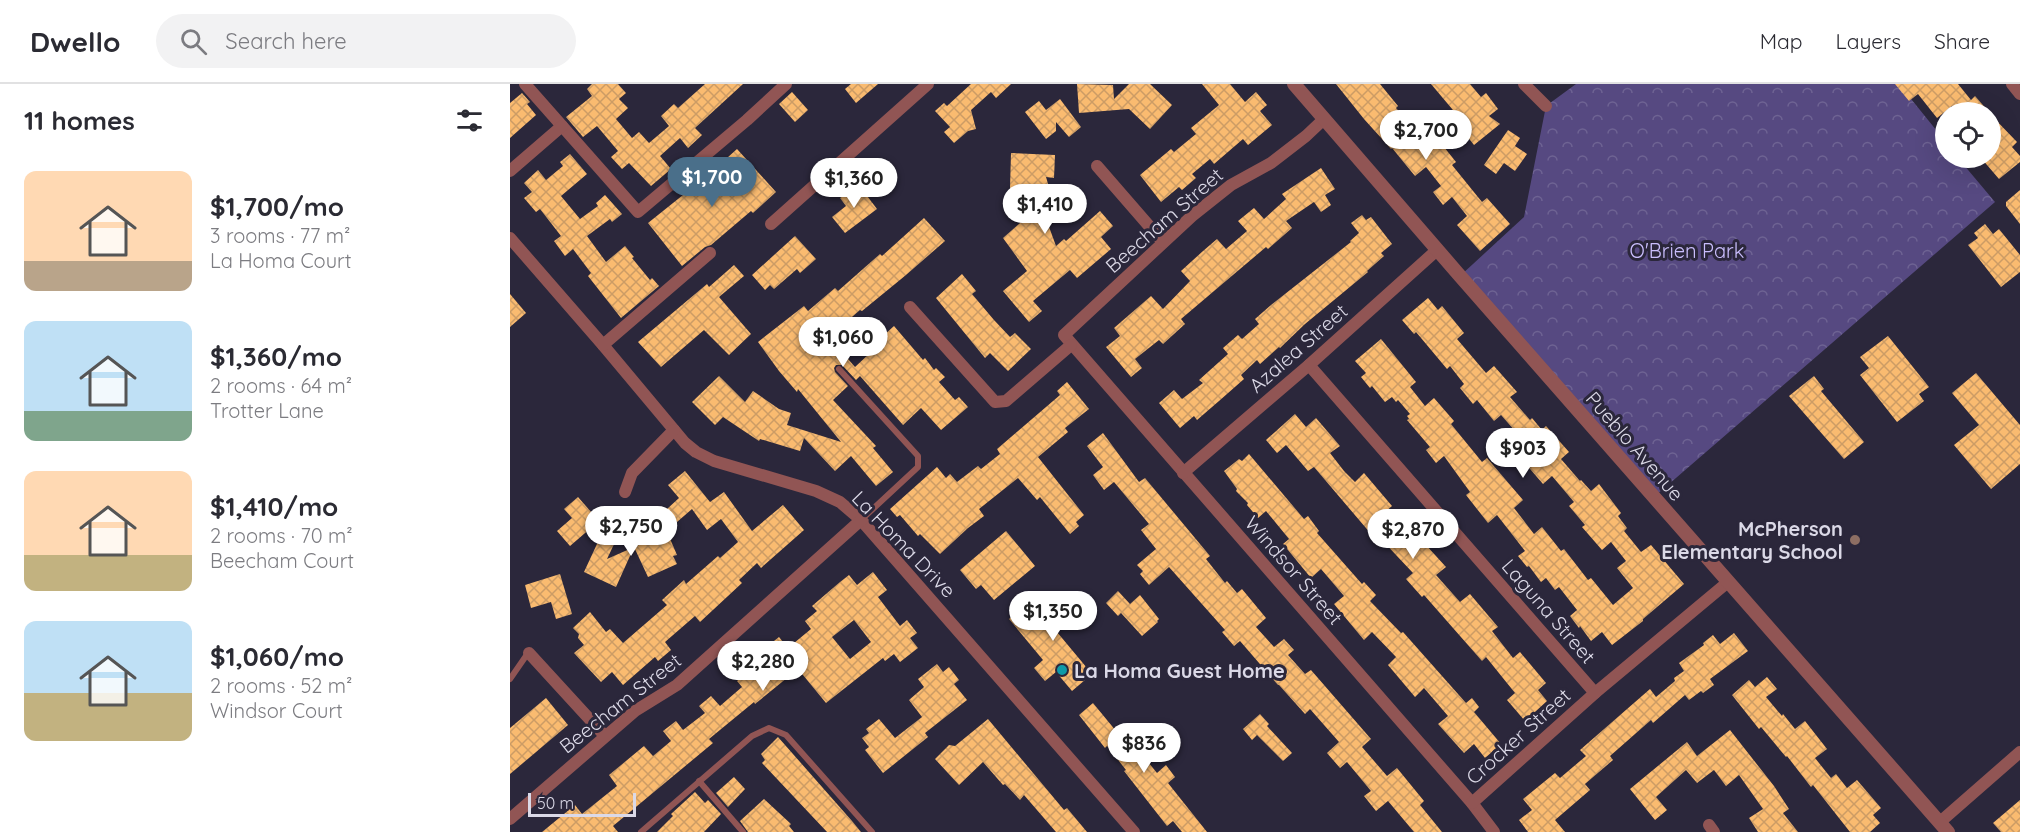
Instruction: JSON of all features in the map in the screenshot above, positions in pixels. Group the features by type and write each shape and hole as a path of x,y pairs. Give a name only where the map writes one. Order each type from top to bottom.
{"street":[{"path":"525,84 638,212 786,84"},
{"path":"771,224 928,84"},
{"name":"Pueblo Avenue","path":"1294,84 1944,827"},
{"path":"1524,84 1546,106"},
{"path":"2012,84 2020,94"},
{"name":"Beecham Street","path":"910,308 996,402 1006,401 1162,242 1231,185 1271,163 1324,119"},
{"path":"510,171 562,126"},
{"path":"1097,166 1162,242"},
{"name":"La Homa Drive","path":"512,245 603,345 674,430 696,452 714,461 765,478 816,490 840,502 861,520 1134,832"},
{"name":"Azalea Street","path":"1184,473 1437,250"},
{"path":"603,345 710,253"},
{"name":"Windsor Street","path":"1067,340 1472,803 1494,832"},
{"name":"Laguna Street","path":"1309,364 1595,693"},
{"path":"625,492 632,473 674,430"},
{"name":"Beecham Street","path":"510,819 635,711 677,685 861,520"},
{"name":"Crocker Street","path":"1472,803 1595,693 1728,582"},
{"path":"529,653 605,736"},
{"path":"1944,827 2020,752"}],"lane":[{"path":"839,369 918,456 918,467 861,520"},
{"path":"510,679 529,653"},
{"path":"641,832 752,736 769,728 786,735 872,832"},
{"path":"699,782 743,832"}],"green space":[{"name":"O'Brien Park","path":"1576,84 1899,84 1935,129 1935,168 1966,168 1995,202 1654,497 1460,276 1524,217 1546,106"}],"building":[{"path":"592,84 618,84 626,93 619,99 628,108 616,119 632,138 639,132 649,143 669,126 661,116 674,104 678,108 705,84 743,84 695,128 702,135 688,148 680,138 660,156 671,169 651,186 629,163 622,169 611,157 618,151 597,126 583,137 566,117 592,96 587,89"},
{"path":"851,84 878,84 856,103 845,89"},
{"path":"971,84 1011,84 996,98 991,92 971,110 976,129 968,131 954,143 944,132 950,127 935,111 944,103 947,106"},
{"path":"1077,84 1113,85 1114,99 1129,84 1150,84 1172,105 1150,129 1129,109 1079,113"},
{"path":"1202,84 1230,84 1245,102 1256,92 1267,105 1260,111 1272,125 1248,145 1243,139 1214,164 1210,159 1192,174 1196,178 1182,190 1179,187 1161,202 1140,175 1171,149 1174,152 1196,134 1191,128 1219,105"},
{"path":"1336,84 1380,84 1398,106 1396,108 1427,144 1436,137 1456,162 1452,165 1482,202 1487,198 1510,224 1480,251 1457,225 1467,216 1452,197 1443,205 1433,192 1441,186 1426,167 1415,176"},
{"path":"1431,84 1470,84 1481,97 1486,93 1498,109 1489,116 1500,124 1474,145 1454,120 1458,116"},
{"path":"1895,84 1958,84 1971,100 1975,96 1980,102 1935,102 1935,115 1918,94 1909,101"},
{"path":"792,92 808,110 795,122 779,104"},
{"path":"522,93 530,102 527,104 536,115 510,138 510,103"},
{"path":"1060,99 1081,127 1069,137 1056,122 1056,131 1046,139 1025,112 1039,101 1046,110"},
{"path":"2001,125 2017,142 2012,147 2020,156 2020,162 1999,179 1990,168 2001,168"},
{"path":"1508,130 1520,138 1515,146 1527,154 1515,171 1504,163 1496,174 1484,165"},
{"path":"737,149 776,192 753,213 751,211 682,266 648,223"},
{"path":"1011,153 1055,155 1054,178 1046,177 1056,210 1044,213 1056,246 1064,239 1066,241 1100,211 1113,226 1101,237 1111,249 1077,278 1070,270 1033,301 1042,311 1029,322 1003,291 1027,271 1003,238 1020,223 1010,188"},
{"path":"570,154 587,174 561,196 580,219 598,206 596,203 605,195 622,214 612,222 610,219 587,236 606,262 625,246 650,280 652,278 659,286 621,318 588,276 591,273 573,249 565,256 554,241 561,236 540,209 536,212 524,198 532,192 524,183 538,170 546,180 563,166 560,162"},
{"path":"1321,168 1335,189 1325,195 1331,205 1321,212 1314,202 1286,221 1292,228 1181,319 1185,324 1163,344 1159,340 1135,359 1142,368 1131,377 1106,347 1120,336 1114,328 1151,296 1163,309 1190,281 1181,271 1203,251 1217,239 1226,249 1247,231 1238,221 1254,208 1264,219 1286,199 1282,194"},
{"path":"858,184 877,209 845,233 832,217 846,206 840,198"},
{"path":"2020,190 2020,224 2006,206 2006,202"},
{"path":"1362,215 1366,220 1371,217 1392,244 1381,253 1384,256 1280,348 1260,364 1257,360 1241,375 1244,379 1197,420 1194,416 1180,428 1159,403 1174,390 1182,399 1203,383 1199,380 1228,354 1223,348 1238,335 1242,339 1259,324 1255,319 1351,242 1359,233 1351,223"},
{"path":"924,218 945,241 829,337 855,367 885,339 883,336 894,326 923,360 925,358 934,370 936,368 945,377 939,382 955,400 959,397 968,407 941,430 921,408 903,425 860,376 856,380 842,365 836,365 835,372 848,386 833,400 876,446 873,448 893,472 876,486 851,456 835,471 804,438 800,451 760,439 759,441 723,417 715,425 692,402 719,376 745,402 753,391 779,409 791,413 787,425 841,442 798,389 797,392 779,371 758,342 804,306 808,311 835,288 838,291"},
{"path":"1985,224 1993,234 1999,229 2020,255 2020,272 2001,287 1968,245 1978,238 1974,233"},
{"path":"795,236 816,259 800,273 797,269 774,289 770,285 765,290 752,275"},
{"path":"734,265 744,276 719,297 751,334 729,355 704,330 661,367 638,342 707,284 709,287"},
{"path":"962,274 976,291 972,294 994,320 1010,337 1015,333 1031,349 1008,371 990,353 985,358 936,298"},
{"path":"510,294 526,313 510,327"},
{"path":"1428,298 1438,310 1442,306 1464,333 1457,339 1486,373 1494,366 1517,392 1510,397 1530,420 1532,418 1542,430 1546,426 1569,452 1561,459 1580,481 1591,491 1599,484 1621,513 1618,516 1627,528 1624,531 1641,552 1651,545 1684,584 1612,645 1602,632 1591,641 1570,616 1577,610 1559,587 1555,590 1546,578 1541,582 1518,556 1525,551 1497,515 1488,523 1466,495 1470,492 1444,456 1436,463 1426,450 1430,447 1407,420 1410,414 1398,400 1396,402 1392,397 1385,402 1361,377 1366,373 1355,361 1381,339 1416,382 1410,387 1425,406 1434,398 1454,421 1451,424 1482,462 1487,458 1523,500 1514,508 1534,534 1542,527 1561,551 1564,549 1588,580 1591,578 1613,605 1633,588 1617,568 1626,561 1611,542 1602,550 1582,527 1585,525 1569,506 1574,502 1552,476 1543,484 1506,441 1516,432 1501,415 1494,421 1477,400 1473,404 1460,388 1464,384 1450,366 1447,369 1416,332 1414,334 1402,320"},
{"path":"1888,336 1929,387 1919,394 1924,401 1897,422 1860,375 1869,368 1860,357"},
{"path":"1976,373 2020,425 2020,464 1991,489 1954,445 1979,425 1952,393"},
{"path":"1814,376 1824,389 1821,391 1864,442 1844,459 1789,396"},
{"path":"1067,382 1089,409 1065,428 1068,432 1038,457 1084,515 1076,522 1079,526 1070,534 1040,497 1037,500 1018,478 979,509 984,516 940,554 920,534 918,536 900,515 897,517 890,509 937,467 946,478 950,474 957,482 978,466 981,469 1000,454 997,449 1060,395 1057,391"},
{"path":"1295,414 1306,427 1316,418 1340,446 1330,453 1344,471 1355,482 1364,473 1392,506 1385,512 1409,538 1415,533 1446,567 1436,575 1460,602 1470,594 1498,627 1492,631 1513,658 1520,652 1546,683 1538,690 1547,701 1525,721 1507,700 1515,693 1486,657 1482,661 1424,595 1422,597 1406,579 1413,573 1380,538 1377,541 1314,467 1308,471 1286,445 1277,453 1266,440"},
{"path":"1103,433 1139,482 1145,478 1210,556 1206,559 1225,583 1227,581 1237,593 1242,589 1266,618 1256,627 1274,647 1284,639 1294,650 1288,655 1305,674 1311,670 1371,739 1362,747 1387,776 1397,768 1424,801 1420,805 1442,832 1414,832 1388,801 1376,811 1364,796 1371,791 1347,762 1340,768 1327,753 1339,742 1310,709 1305,714 1240,641 1234,646 1222,632 1225,630 1169,567 1149,585 1140,574 1143,571 1137,565 1156,549 1141,530 1149,524 1114,482 1104,490 1093,475 1103,467 1087,446"},
{"path":"1249,454 1304,519 1308,516 1319,531 1317,533 1362,584 1364,582 1376,595 1370,601 1401,633 1403,632 1466,703 1472,698 1479,707 1474,712 1501,744 1485,758 1474,744 1464,753 1438,724 1448,716 1424,688 1415,697 1388,665 1396,657 1372,632 1364,640 1334,604 1344,596 1321,569 1311,578 1283,544 1289,539 1266,511 1258,518 1236,491 1237,489 1224,471 1239,459 1242,461"},
{"path":"685,471 710,502 724,492 752,531 783,505 804,530 761,568 757,563 739,580 742,583 700,622 695,616 665,642 671,650 658,661 655,657 623,685 612,672 601,682 574,653 584,645 573,628 590,612 606,632 610,629 623,643 667,605 662,600 684,580 686,584 738,542 721,519 707,530 692,509 677,522 667,509 679,498 668,485"},
{"path":"578,497 599,521 570,546 557,531 572,518 564,509"},
{"path":"665,527 677,555 673,556 677,564 648,577 634,547 650,540 648,534"},
{"path":"603,531 617,538 607,559 634,547 616,587 584,572"},
{"path":"1006,531 1035,566 994,600 981,585 976,589 960,570"},
{"path":"873,572 887,590 878,597 900,626 907,620 917,633 910,638 918,648 900,662 894,654 885,661 883,658 826,703 798,669 709,739 713,743 613,826 618,832 542,832 575,805 582,814 617,786 609,775 644,746 653,756 671,741 663,731 676,721 683,730 705,713 699,706 711,696 720,706 742,687 737,681 749,671 744,665 779,637 788,648 811,629 805,621 817,611 812,606 840,582 849,575 857,585","holes":["854,620 871,642 850,659 832,637"]},
{"path":"560,574 572,614 556,619 551,602 531,608 525,585"},
{"path":"1118,591 1130,604 1140,595 1159,619 1142,636 1121,613 1118,616 1106,603"},
{"path":"1075,594 1086,608 1057,632 1092,674 1072,691 1056,672 1045,681 1034,668 1043,660 1009,619 1030,602 1044,620"},
{"path":"1734,633 1748,651 1710,679 1714,685 1689,700 1685,695 1653,723 1651,720 1610,756 1613,760 1585,784 1590,790 1555,820 1565,832 1528,832 1519,820 1532,810 1523,799 1555,773 1560,778 1586,756 1580,750 1650,689 1656,697 1675,681 1674,678 1684,671 1679,663 1704,645 1703,643 1713,635 1720,644"},
{"path":"937,664 943,672 949,667 959,680 954,684 967,700 925,733 928,737 883,773 865,750 869,747 862,738 869,733 866,729 879,719 895,738 922,717 909,700 924,687 918,679"},
{"path":"1767,677 1777,689 1766,697 1795,729 1805,721 1827,749 1815,758 1831,778 1836,774 1847,788 1857,780 1881,808 1873,815 1880,823 1870,832 1850,832 1813,785 1811,787 1787,756 1761,727 1759,729 1732,695 1749,680 1755,687"},
{"path":"546,698 568,725 510,774 510,728"},
{"path":"1093,703 1130,748 1136,747 1157,773 1166,765 1175,777 1168,783 1207,832 1182,832 1173,821 1167,826 1107,746 1105,748 1079,715"},
{"path":"1260,714 1269,724 1267,726 1292,753 1283,761 1257,735 1252,740 1243,729"},
{"path":"988,719 1064,810 1067,808 1087,832 1056,832 1024,795 1020,800 983,762 959,785 935,759 949,745 955,746"},
{"path":"1730,730 1774,786 1789,809 1783,813 1798,832 1758,832 1749,818 1763,809 1739,775 1726,786 1714,770 1697,783 1686,770 1656,797 1667,810 1655,820 1630,789 1687,742 1697,756"},
{"path":"778,737 861,832 827,832 762,763 765,760 761,754"},
{"path":"734,777 745,789 728,807 716,793"},
{"path":"695,792 705,803 708,800 721,814 704,832 657,832 673,816 671,814"},
{"path":"764,799 791,824 789,826 794,832 748,832 740,821"},
{"path":"2020,800 2020,832 2001,832 1993,823"}],"place":[{"name":"McPherson Elementary School","path":"1855,540"},
{"name":"La Homa Guest Home","path":"1062,670"}]}
